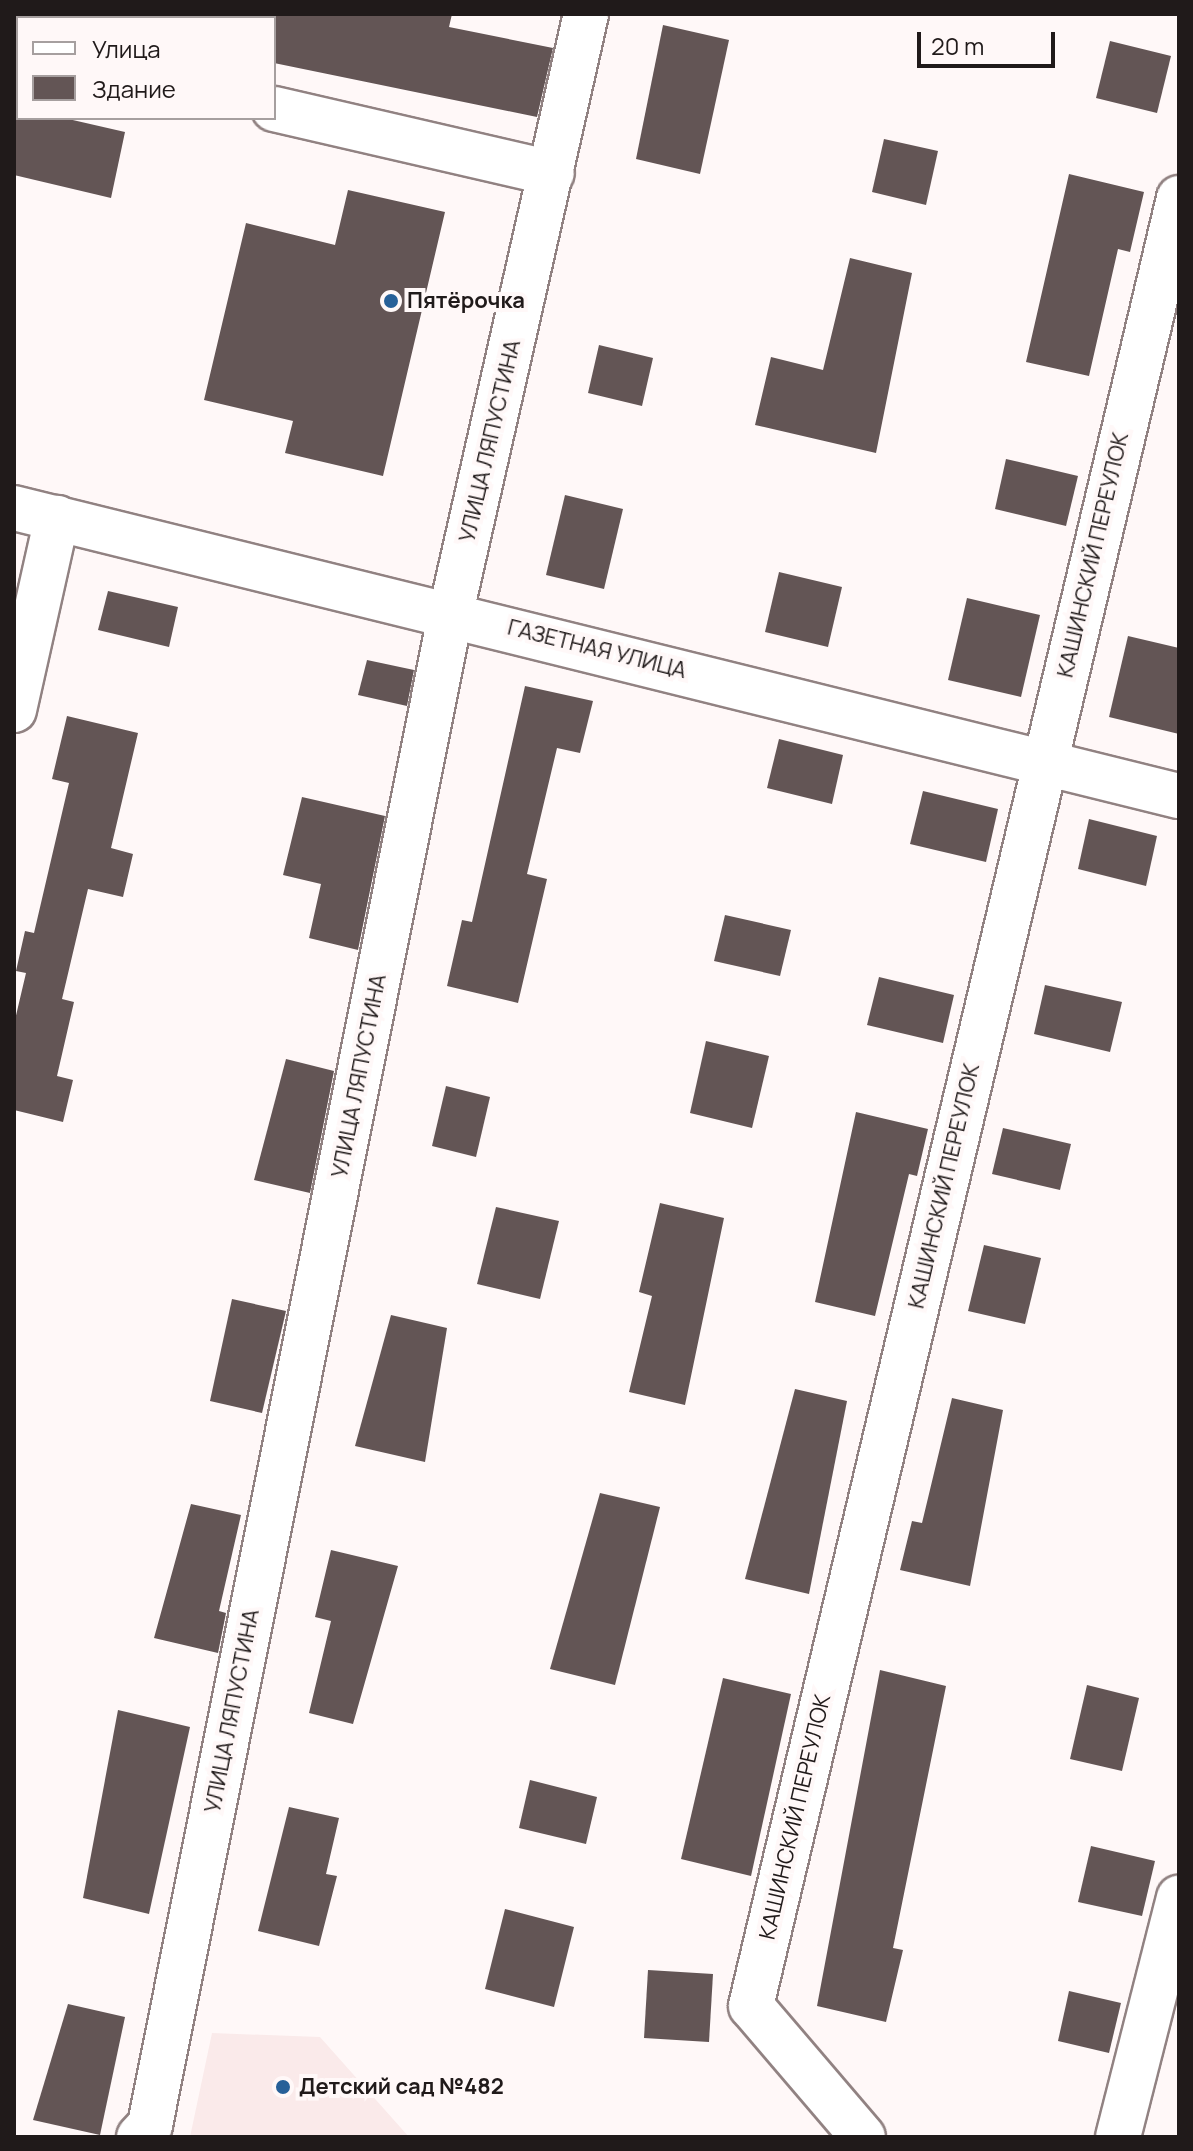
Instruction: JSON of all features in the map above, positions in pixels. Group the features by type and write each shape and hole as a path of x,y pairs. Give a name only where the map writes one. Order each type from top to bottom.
{"street":[{"name":"УЛИЦА ЛЯПУСТИНА","path":"139,2137 150,2125 451,612 586,14"},
{"path":"276,109 552,173"},
{"name":"КАШИНСКИЙ ПЕРЕУЛОК","path":"863,2137 751,2006 1179,198"},
{"name":"ГАЗЕТНАЯ УЛИЦА","path":"14,508 451,612 1179,796"},
{"path":"14,710 57,518"},
{"path":"1118,2137 1179,1898"}],"shaded area":[{"name":"Детский сад №482","path":"212,2033 320,2037 409,2137 190,2137"}],"building":[{"path":"452,14 449,27 553,48 537,117 276,63 274,16"},
{"path":"663,25 729,40 700,174 636,159"},
{"path":"1110,41 1171,56 1157,113 1096,98"},
{"path":"14,118 73,120 125,132 111,198 14,175"},
{"path":"884,139 938,151 926,205 872,192"},
{"path":"1069,174 1144,192 1130,252 1118,249 1089,376 1026,362"},
{"path":"348,190 445,212 383,476 285,453 293,421 204,400 246,223 335,245"},
{"path":"850,258 912,273 876,453 755,425 771,357 823,370"},
{"path":"599,345 653,358 642,406 588,393"},
{"path":"1006,459 1078,476 1066,526 995,509"},
{"path":"565,495 623,509 604,589 546,575"},
{"path":"779,572 842,587 828,647 765,632"},
{"path":"108,591 178,607 169,647 98,630"},
{"path":"967,598 1040,615 1021,697 948,680"},
{"path":"1128,636 1179,648 1179,734 1109,717"},
{"path":"367,660 414,670 407,706 358,695"},
{"path":"525,686 593,701 580,753 557,748 527,874 547,879 518,1003 447,986 462,920 472,922"},
{"path":"67,716 138,733 111,848 133,854 123,897 88,889 62,999 74,1002 57,1076 73,1080 63,1122 14,1110 14,1024 26,973 16,971 25,931 34,933 69,783 52,779"},
{"path":"779,739 843,755 832,804 767,788"},
{"path":"923,791 998,809 986,862 910,844"},
{"path":"302,797 385,816 358,950 309,938 321,884 283,875"},
{"path":"1089,819 1157,836 1146,886 1078,869"},
{"path":"725,915 791,930 780,976 714,961"},
{"path":"879,977 954,995 943,1043 867,1025"},
{"path":"1045,985 1122,1002 1110,1052 1034,1034"},
{"path":"706,1041 769,1056 752,1128 690,1113"},
{"path":"286,1059 334,1071 310,1193 254,1180"},
{"path":"446,1086 490,1097 476,1157 432,1146"},
{"path":"856,1112 928,1129 917,1176 909,1174 875,1316 815,1302"},
{"path":"1003,1128 1071,1144 1060,1190 992,1174"},
{"path":"660,1203 724,1218 685,1405 629,1392 652,1296 639,1292"},
{"path":"496,1207 559,1221 540,1299 477,1284"},
{"path":"984,1245 1041,1258 1025,1324 968,1311"},
{"path":"232,1299 286,1311 262,1413 210,1401"},
{"path":"391,1315 447,1328 425,1462 355,1446"},
{"path":"795,1389 847,1401 809,1594 745,1579"},
{"path":"952,1398 1003,1410 970,1586 900,1570 912,1521 922,1523"},
{"path":"600,1493 660,1507 615,1685 550,1669"},
{"path":"191,1504 241,1515 219,1611 226,1613 218,1653 154,1638"},
{"path":"331,1550 398,1566 353,1724 309,1713 331,1621 315,1617"},
{"path":"880,1670 946,1686 893,1948 903,1950 886,2022 817,2006"},
{"path":"723,1678 791,1694 751,1876 681,1859"},
{"path":"1087,1685 1139,1698 1122,1771 1070,1759"},
{"path":"118,1710 190,1727 149,1914 83,1898"},
{"path":"530,1780 597,1797 586,1844 519,1828"},
{"path":"289,1807 339,1818 326,1874 337,1876 319,1946 258,1931"},
{"path":"1091,1846 1155,1861 1142,1916 1078,1902"},
{"path":"505,1909 574,1927 554,2007 485,1989"},
{"path":"648,1970 713,1974 709,2042 644,2038"},
{"path":"1069,1991 1121,2003 1109,2053 1058,2041"},
{"path":"68,2004 125,2017 100,2135 33,2120"}],"place":[{"name":"Пятёрочка","path":"391,301"},
{"name":"Детский сад №482","path":"283,2087"}]}
